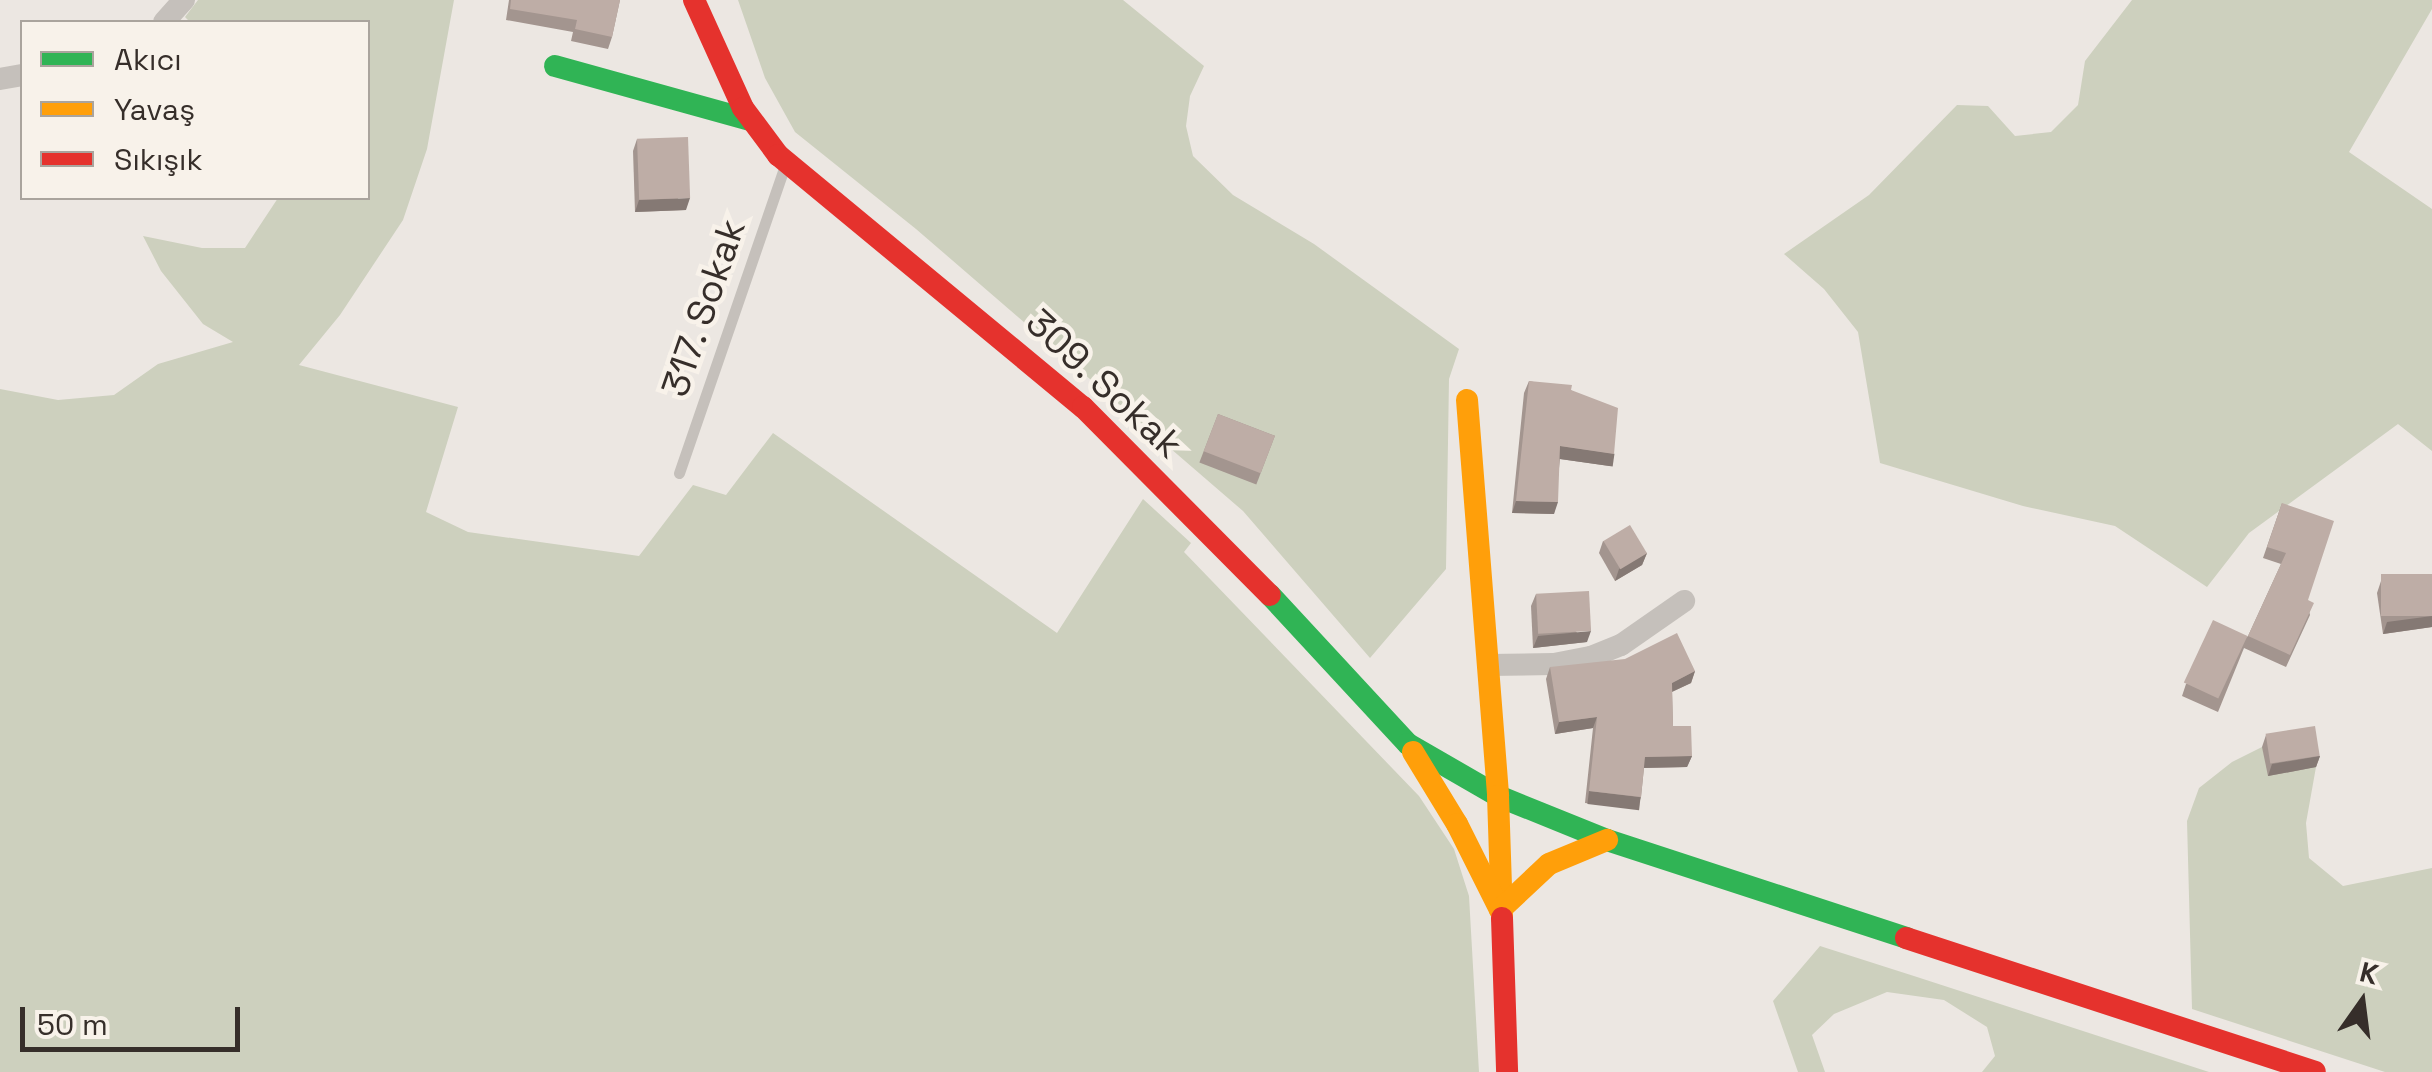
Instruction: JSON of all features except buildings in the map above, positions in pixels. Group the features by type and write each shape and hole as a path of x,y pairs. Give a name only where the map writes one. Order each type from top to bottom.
{"street":[{"path":"166,20 184,0"},
{"name":"309. Sokak","path":"694,0 750,120 786,162 1083,407 1214,535 1408,744 1498,796 1607,840 2315,1072"},
{"path":"555,66 750,120"},
{"path":"1467,400 1498,796 1507,1072"},
{"path":"1488,665 1554,664 1591,656 1621,645 1684,601"},
{"path":"1408,744 1457,824 1500,910"},
{"path":"1500,910 1549,864 1607,840"}],"lane":[{"name":"317. Sokak","path":"678,474 786,162"}],"green space":[{"path":"198,0 454,0 427,149 403,220 340,315 299,365 458,407 426,512 468,532 639,556 693,485 726,495 773,433 1057,633 1143,499 1191,543 1184,552 1419,796 1454,849 1469,896 1479,1072 0,1072 0,389 58,400 114,395 158,364 233,342 203,324 161,271 143,236 202,248 245,248 277,200 370,200 370,20 185,17"},
{"path":"738,0 1123,0 1204,66 1190,96 1186,126 1193,156 1233,195 1314,244 1459,349 1449,379 1446,569 1370,658 1243,511 916,229 795,132 765,78"},
{"path":"2132,0 2432,0 2432,9 2349,152 2432,209 2432,451 2398,424 2249,533 2207,587 2115,526 2023,506 1880,463 1858,332 1824,289 1784,254 1869,195 1957,105 1988,106 2015,136 2051,132 2078,105 2085,61"},
{"path":"2262,747 2316,767 2306,823 2309,858 2343,886 2432,868 2432,1072 2385,1072 2192,1009 2187,821 2199,788 2232,762"},
{"path":"1820,946 2209,1072 1982,1072 1995,1056 1987,1027 1944,1000 1887,992 1834,1014 1812,1035 1825,1072 1798,1072 1773,1001"}],"traffic: fast":[{"path":"555,66 750,120"},
{"path":"1270,595 1408,744 1498,796 1607,840 1906,938"}],"traffic: slow":[{"path":"1467,400 1498,796 1502,918"},
{"path":"1413,752 1457,824 1500,910 1549,864 1607,840"}],"traffic: jam":[{"path":"694,0 743,108 778,155 1083,407 1270,595"},
{"path":"1502,918 1507,1072"},
{"path":"1906,938 2315,1072"}]}
